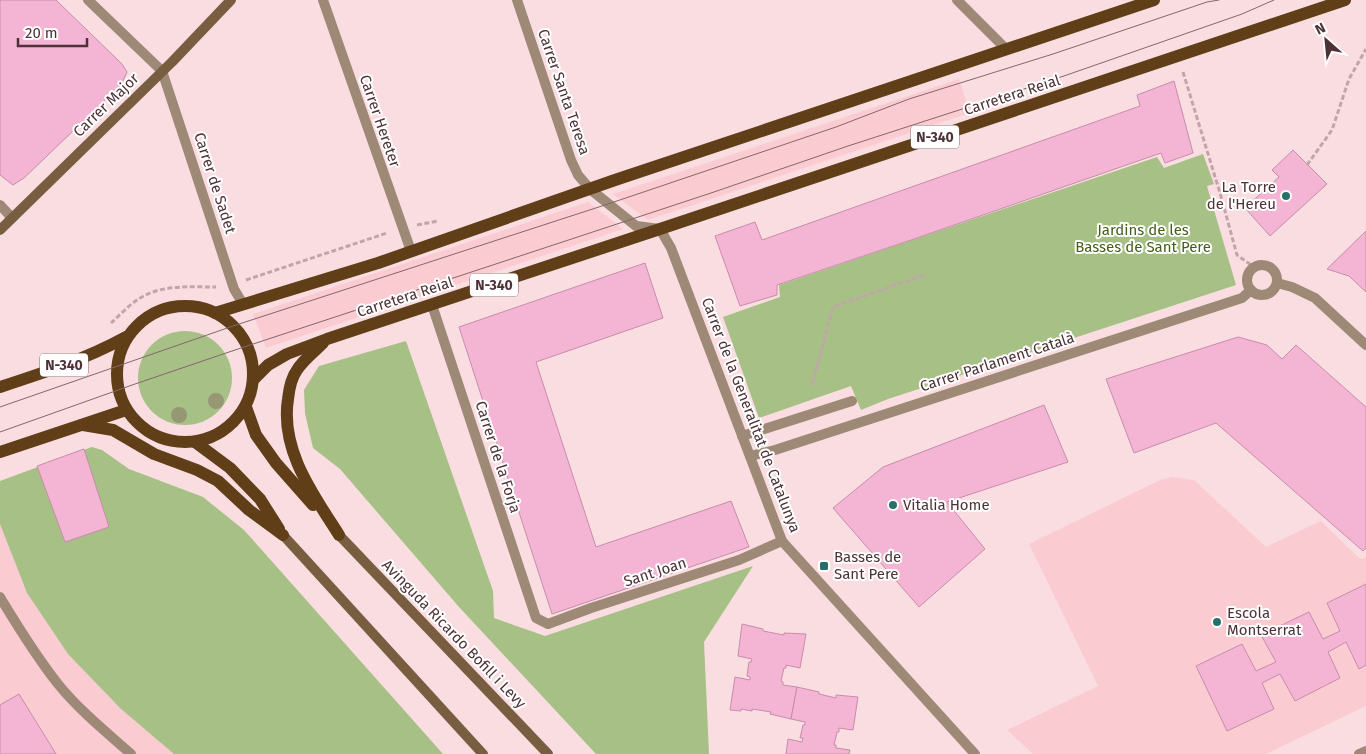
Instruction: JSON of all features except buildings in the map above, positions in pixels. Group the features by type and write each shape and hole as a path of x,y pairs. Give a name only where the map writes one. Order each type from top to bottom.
{"main road":[{"path":"215,314 378,263 590,189 1154,0"},
{"name":"Carretera Reial","path":"253,380 268,365 287,354 327,339 1345,0"},
{"name":"N-340","path":"0,387 100,351 126,337 146,318 162,310 180,307 198,308 215,314 233,326 247,346 253,380 251,394 246,407 219,433 194,442 169,438 146,428 126,410 118,390 117,366 126,337"},
{"path":"327,339 297,370 289,389 286,409 293,452 307,484 339,535"},
{"path":"246,407 256,435 276,463 339,535"},
{"path":"0,452 126,410"},
{"path":"83,425 113,430 147,450 197,470 218,481 248,510 283,535"},
{"path":"194,442 230,468 260,498 283,535"}],"street":[{"path":"88,0 162,71"},
{"name":"Carrer Major","path":"0,230 162,71 231,0"},
{"name":"Carrer Hereter","path":"322,0 411,251"},
{"name":"Carrer Santa Teresa","path":"517,0 571,160 578,175 590,189"},
{"path":"957,0 1006,49"},
{"name":"Carrer de Sadet","path":"162,71 233,283 243,304"},
{"name":"Carretera Reial","path":"590,189 636,226 660,229"},
{"path":"0,205 12,218"},
{"name":"Carrer de la Generalitat de Catalunya","path":"660,229 671,248 782,541 975,754"},
{"path":"1263,265 1271,267 1276,274 1277,283 1273,290 1266,294 1258,294 1251,290 1247,282 1248,274 1254,267 1263,265"},
{"path":"1277,283 1292,287 1315,298 1366,345"},
{"name":"Carrer Parlament Català","path":"750,456 775,450 1242,298 1251,290"},
{"name":"Carrer de la Forja","path":"432,305 536,618"},
{"path":"742,436 852,401"},
{"path":"283,535 483,754"},
{"name":"Avinguda Ricardo Bofill i Levy","path":"339,535 548,754"},
{"name":"Sant Joan","path":"536,618 548,624 591,608 739,560 782,541"},
{"path":"0,597 23,637 59,685 102,729 131,754"},
{"path":"1359,754 1366,750"}],"path":[{"path":"1307,165 1332,130 1349,79 1366,49"},
{"path":"1178,56 1237,255 1254,267"},
{"path":"107,327 136,300 155,291 190,286 218,287 248,280 396,230"},
{"path":"812,386 833,307 924,275"}],"shaded area":[{"path":"959,79 970,113 648,220 613,194"},
{"path":"588,202 623,229 266,348 253,314"},
{"name":"Escola Montserrat","path":"1172,477 1194,480 1266,547 1321,521 1360,559 1366,557 1366,706 1266,754 1033,754 1007,730 1098,686 1029,544 1160,480"},
{"path":"0,524 27,593 68,654 121,709 174,754 0,754"}],"green space":[{"name":"Jardins de les Basses de Sant Pere","path":"1203,154 1214,184 1207,186 1236,285 888,399 861,410 851,386 759,418 723,317 780,297 779,285 1157,157 1164,168"},
{"path":"185,331 203,335 218,345 228,360 232,378 228,396 218,411 203,421 185,425 167,421 152,411 142,396 138,378 142,360 152,345 167,335"},
{"path":"406,341 493,591 494,618 545,636 753,566 704,642 709,754 596,754 459,607 340,469 313,448 305,413 304,390 319,366"},
{"path":"92,447 102,450 129,469 203,497 244,530 443,754 174,754 121,709 68,654 27,593 0,524 0,481"}],"tram line":[{"path":"0,407 233,326 608,204 836,127 909,99 1053,54 1207,2 1219,0"},
{"path":"0,432 232,351 1061,77 1242,14 1274,0"}],"place":[{"name":"La Torre de l'Hereu","path":"1286,196"},
{"name":"Vitalia Home","path":"893,505"},
{"name":"Basses de Sant Pere","path":"824,566"},
{"name":"Escola Montserrat","path":"1217,622"}]}
